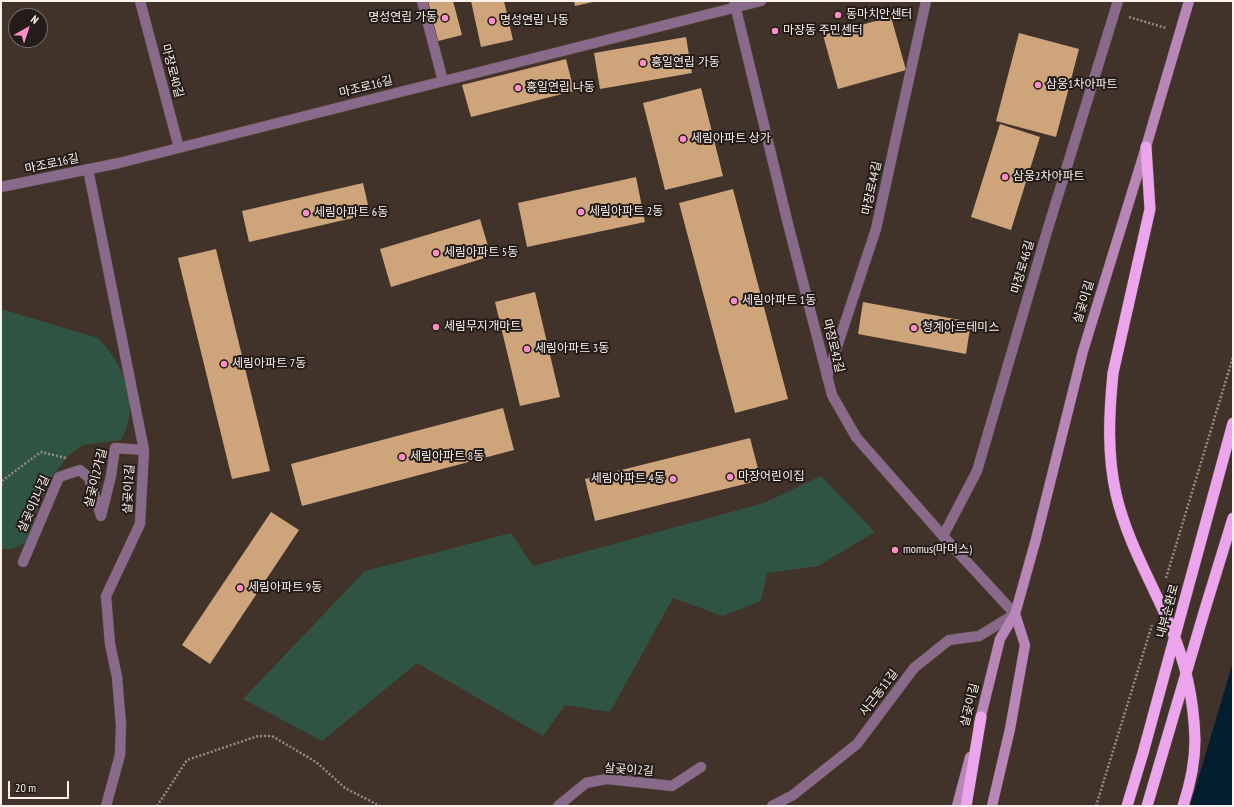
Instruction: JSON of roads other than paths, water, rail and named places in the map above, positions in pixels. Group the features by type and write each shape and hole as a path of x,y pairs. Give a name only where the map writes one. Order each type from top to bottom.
{"highway":[{"path":"1146,147 1150,209 1113,373 1109,415 1109,439 1116,494 1130,540 1168,622 1180,652 1189,683 1195,741 1190,785 1183,806"},
{"name":"내부순환로","path":"1127,806 1143,753 1233,423"},
{"path":"1147,806 1204,610 1233,518"},
{"path":"966,806 980,717"}],"main road":[{"name":"살곶이길","path":"957,806 1000,639 1015,614 1036,539 1083,351 1189,1"},
{"path":"992,806 1010,729 1026,645 1015,614"}],"street":[{"name":"마장로40길","path":"140,1 179,148"},
{"path":"422,1 444,81"},
{"path":"735,4 761,1"},
{"name":"마장로44길","path":"827,377 876,229 926,1"},
{"name":"마장로46길","path":"943,536 977,471 1048,228 1118,1"},
{"name":"마조로16길","path":"1,187 119,163 444,81 735,4"},
{"name":"마장로42길","path":"735,4 785,213 832,395 856,437 943,536 1015,614"},
{"name":"살곶이2길","path":"88,169 144,450 140,524 106,596 110,644 118,677 121,725 120,755 106,806"},
{"name":"살곶이2가길","path":"80,470 89,478 101,516 111,476 115,448 144,450"},
{"name":"살곶이2나길","path":"23,562 59,477 80,470"},
{"name":"사근동11길","path":"772,806 793,796 857,744 914,668 949,640 979,636 1015,614"},
{"name":"살곶이2길","path":"558,806 586,783 607,779 672,786 701,767"}],"water":[{"path":"1233,657 1233,806 1187,806"}],"place":[{"name":"동마치안센터","path":"838,15"},
{"name":"명성연립 가동","path":"445,18"},
{"name":"명성연립 나동","path":"492,21"},
{"name":"마장동 주민센터","path":"775,31"},
{"name":"흥일연립 가동","path":"643,63"},
{"name":"삼웅1차아파트","path":"1038,85"},
{"name":"흥일연립 나동","path":"518,88"},
{"name":"세림아파트 상가","path":"683,139"},
{"name":"삼웅2차아파트","path":"1005,177"},
{"name":"세림아파트 2동","path":"581,212"},
{"name":"세림아파트 6동","path":"306,213"},
{"name":"세림아파트 5동","path":"436,253"},
{"name":"세림아파트 1동","path":"734,301"},
{"name":"세림무지개마트","path":"436,327"},
{"name":"청계아르테미스","path":"914,328"},
{"name":"세림아파트 3동","path":"527,349"},
{"name":"세림아파트 7동","path":"224,364"},
{"name":"세림아파트 8동","path":"402,457"},
{"name":"마장어린이집","path":"730,477"},
{"name":"세림아파트 4동","path":"673,479"},
{"name":"momus(마머스)","path":"895,550"},
{"name":"세림아파트 9동","path":"240,588"}]}
